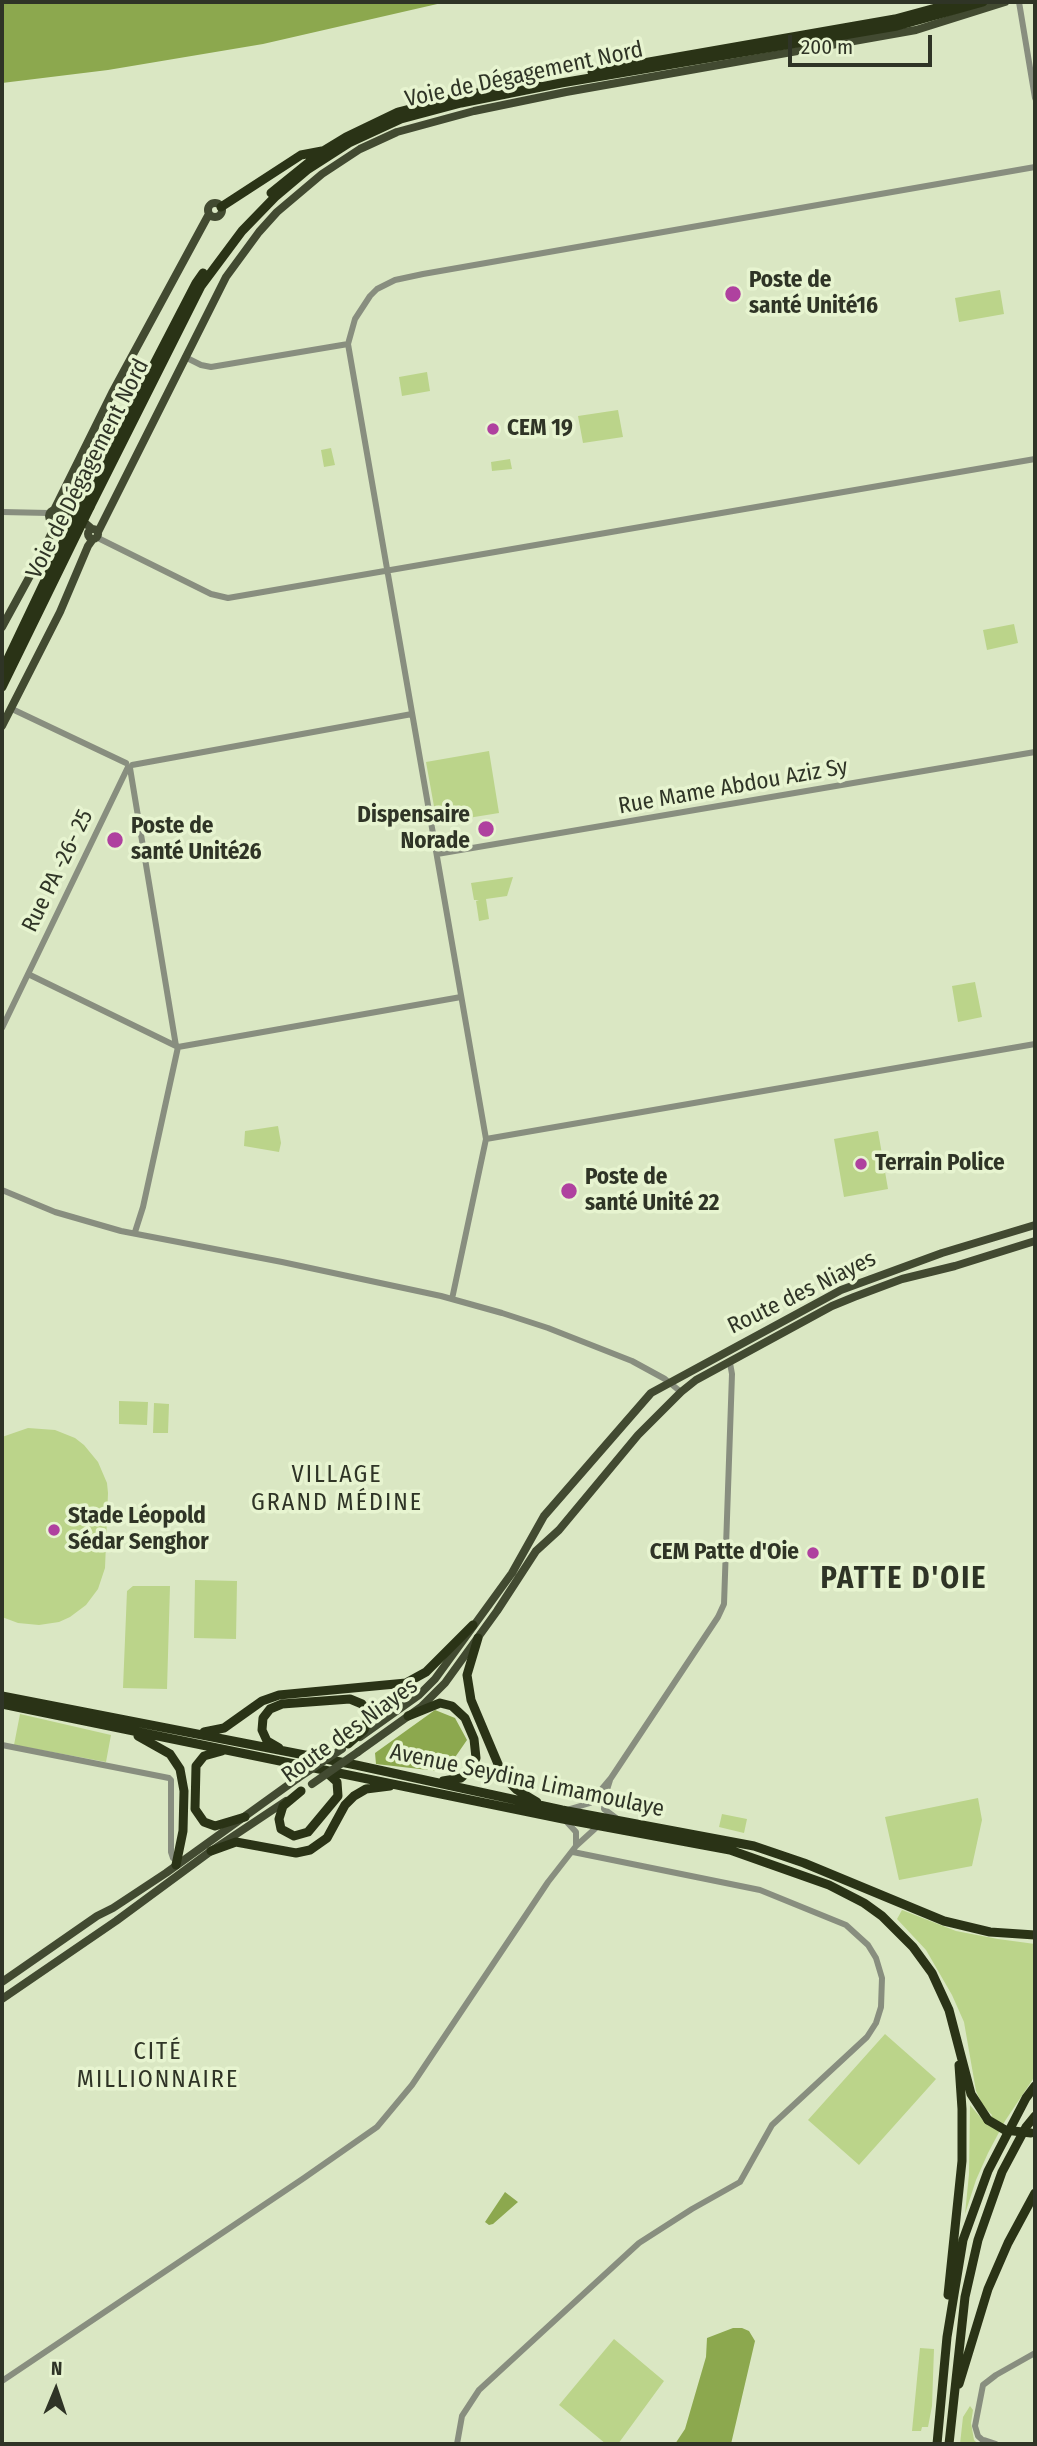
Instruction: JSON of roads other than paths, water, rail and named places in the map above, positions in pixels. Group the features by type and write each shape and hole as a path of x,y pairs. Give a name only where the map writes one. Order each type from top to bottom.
{"highway":[{"name":"Voie de Dégagement Nord","path":"2,671 196,282 254,208 323,151 369,125 424,104 728,47 895,19 958,2"},
{"name":"Voie de Dégagement Nord","path":"2,687 86,505 201,285 242,231 275,197 307,170 349,143 401,119 461,103 561,83 897,26 983,2"},
{"path":"221,207 302,155 323,151"},
{"path":"187,1731 211,1732 224,1728 262,1701 279,1695 405,1683 426,1672 473,1625"},
{"path":"478,1638 467,1675 468,1690 492,1752 512,1785 529,1798 548,1807"},
{"name":"Avenue Seydina Limamoulaye","path":"2,1696 187,1731 548,1807 562,1815 598,1826 740,1853 796,1872 852,1896 882,1916 913,1947 936,1982 955,2028"},
{"path":"286,1753 267,1741 262,1724 270,1709 287,1703 350,1699 358,1701 366,1709 369,1721 364,1730 345,1747"},
{"path":"408,1716 431,1705 447,1703 465,1718 476,1745 475,1763 461,1778 449,1781 420,1780"},
{"name":"Avenue Seydina Limamoulaye","path":"2,1704 562,1815 695,1833 762,1848 944,1921 990,1932 1035,1935"},
{"path":"117,1728 162,1747 180,1769 184,1791 184,1821 177,1863"},
{"path":"229,1750 209,1754 198,1763 195,1773 195,1809 204,1822 215,1826 245,1817"},
{"path":"301,1791 284,1806 279,1819 281,1829 294,1836 308,1832 339,1793 337,1782 321,1768"},
{"path":"211,1851 236,1842 296,1853 310,1850 327,1838 345,1805 354,1796 366,1789 400,1784"},
{"path":"955,2028 971,2094 988,2120 1005,2130 1033,2133"},
{"path":"947,2337 948,2281 963,2149 955,2028"},
{"path":"937,2444 947,2337 963,2240 983,2182 1035,2085"},
{"path":"1013,2122 1035,2095"},
{"path":"949,2444 965,2297 978,2240 1002,2172 1026,2127 1035,2116"},
{"path":"951,2416 985,2296 1008,2243 1035,2193"}],"main road":[{"path":"2,726 65,602 92,535 103,523 226,277 259,232 285,205 341,160 382,138 453,116 566,92 916,30 1005,2"},
{"path":"2,626 43,552 54,514 69,479 131,356 183,259 212,215 221,213 221,207"},
{"path":"54,514 76,520 92,535"},
{"name":"Route des Niayes","path":"2,1982 245,1817 428,1687 512,1573 544,1516 651,1393 841,1290 942,1253 1035,1224"},
{"name":"Route des Niayes","path":"2,2000 211,1851 358,1752 408,1716 445,1683 536,1551 559,1530 638,1435 696,1380 832,1306 902,1279 1035,1241"}],"street":[{"path":"1018,2 1035,98"},
{"path":"452,1299 486,1139 348,344 353,324 373,292 388,283 409,277 1035,167"},
{"path":"185,357 211,367 348,344"},
{"path":"92,535 211,594 228,598 1035,459"},
{"path":"2,512 54,514"},
{"path":"12,709 129,766 412,714"},
{"name":"Rue Mame Abdou Aziz Sy","path":"437,854 1035,752"},
{"path":"129,766 177,1046 143,1207 135,1232"},
{"name":"Rue PA -26- 25","path":"2,1028 129,766"},
{"path":"28,974 177,1046 461,998"},
{"path":"486,1139 1035,1044"},
{"path":"2,1189 55,1212 121,1231 452,1299 548,1328 632,1361 671,1382 681,1392"},
{"path":"574,1849 574,1829 562,1815 590,1802 611,1778 724,1604 732,1374 730,1363"},
{"path":"2,1745 169,1778 170,1852 177,1863"},
{"path":"611,1778 604,1809 628,1823"},
{"path":"2,2381 377,2127 412,2085 526,1912 574,1849 598,1826"},
{"path":"457,2444 462,2416 479,2389 639,2243 692,2208 740,2182 772,2125 862,2042 872,2030 881,2007 883,1987 876,1958 868,1945 846,1925 760,1890 574,1849"},
{"path":"996,2444 984,2442 976,2432 975,2422 983,2385 1035,2353"}],"place":[{"name":"Poste de santé Unité16","path":"733,294"},
{"name":"CEM 19","path":"493,429"},
{"name":"Dispensaire Norade","path":"486,829"},
{"name":"Poste de santé Unité26","path":"115,840"},
{"name":"Terrain Police","path":"861,1164"},
{"name":"Poste de santé Unité 22","path":"569,1191"},
{"name":"Stade Léopold Sédar Senghor","path":"54,1530"},
{"name":"CEM Patte d'Oie","path":"813,1553"}],"district":[{"name":"VILLAGE GRAND MÉDINE","path":"337,1489"},
{"name":"PATTE D'OIE","path":"904,1580"},
{"name":"CITÉ MILLIONNAIRE","path":"158,2066"}]}
